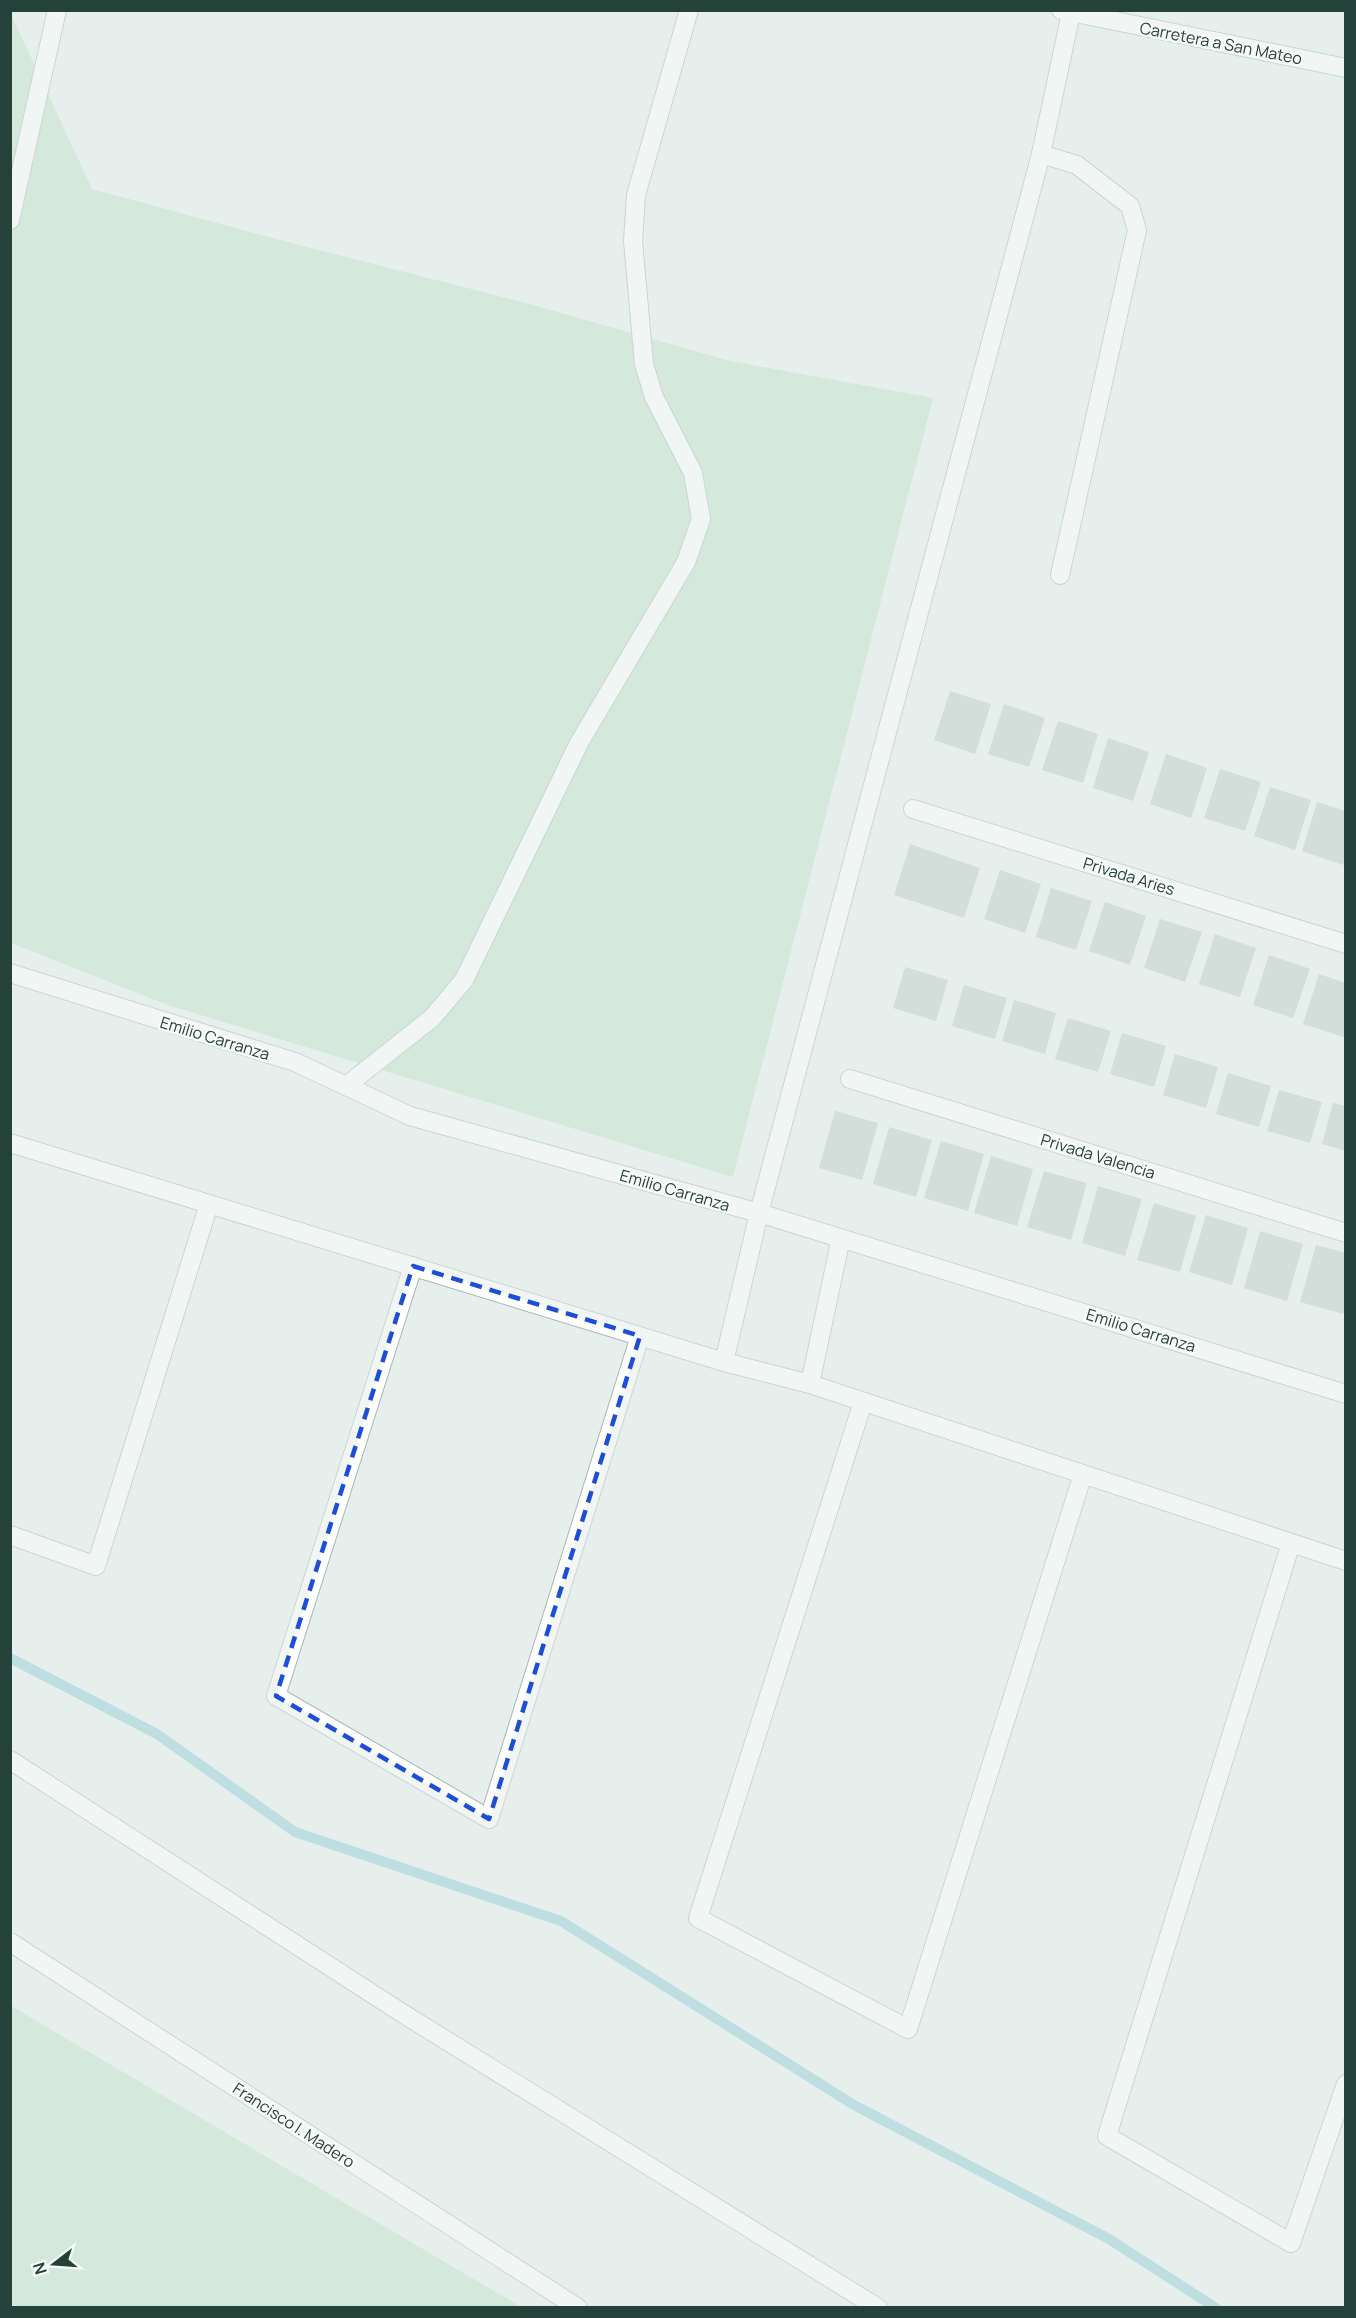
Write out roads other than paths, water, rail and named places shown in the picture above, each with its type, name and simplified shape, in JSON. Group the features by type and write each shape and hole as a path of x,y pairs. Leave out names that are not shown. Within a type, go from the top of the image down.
{"street":[{"path":"10,220 57,10"},
{"path":"346,1086 432,1018 464,980 579,743 686,562 701,519 693,473 654,397 644,364 633,241 636,195 689,10"},
{"path":"724,1362 759,1213 1041,154 1066,12"},
{"name":"Carretera a San Mateo","path":"1066,12 1346,68"},
{"path":"1041,154 1077,165 1130,206 1137,230 1060,575"},
{"name":"Privada Aries","path":"913,809 1346,944"},
{"name":"Emilio Carranza","path":"10,973 295,1062 410,1116 759,1213 1346,1394"},
{"name":"Privada Valencia","path":"850,1079 1346,1233"},
{"path":"10,1143 724,1362 810,1384 1346,1561"},
{"path":"10,1535 96,1566 209,1204"},
{"path":"810,1384 842,1238"},
{"path":"413,1266 276,1696 489,1819 640,1336"},
{"path":"863,1402 698,1918 908,2029 1083,1474"},
{"path":"1291,1543 1107,2136 1291,2243 1346,2084"},
{"path":"10,1760 402,2013 878,2307"},
{"name":"Francisco I. Madero","path":"10,1942 578,2307"}],"waterway":[{"path":"10,1658 157,1734 295,1832 561,1921 854,2105 1109,2239 1216,2308"}]}
